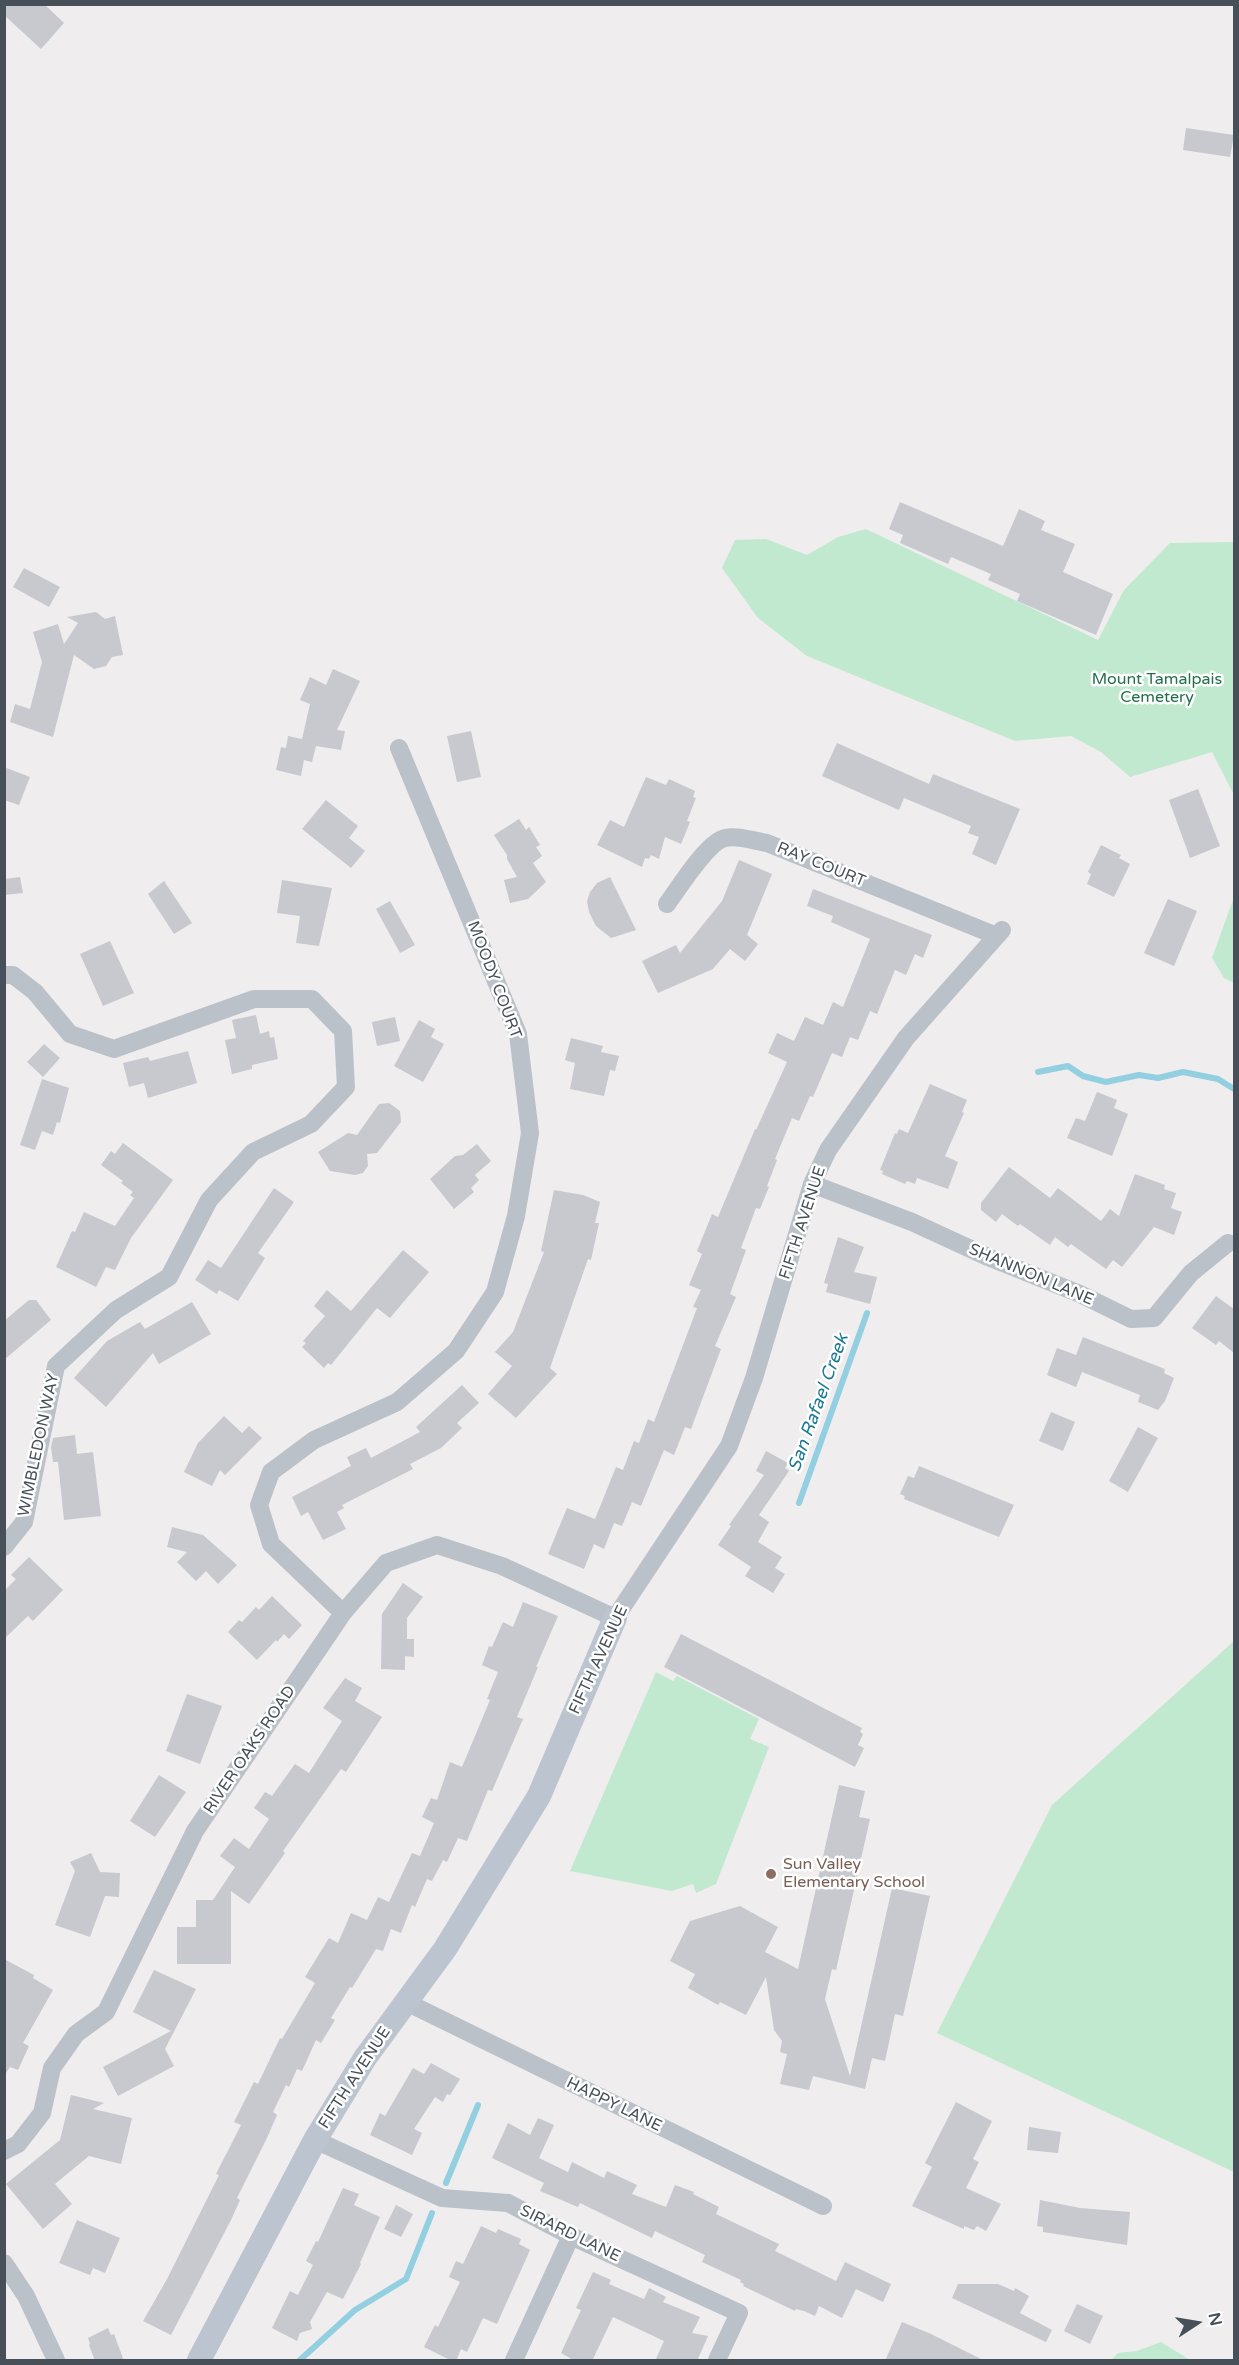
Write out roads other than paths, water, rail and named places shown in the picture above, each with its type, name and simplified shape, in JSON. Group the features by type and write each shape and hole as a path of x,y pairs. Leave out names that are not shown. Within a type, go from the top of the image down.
{"street":[{"name":"MOODY COURT","path":"343,1613 271,1544 259,1505 271,1472 314,1440 397,1402 456,1351 495,1292 516,1216 530,1133 518,1034 399,748"},
{"name":"RAY COURT","path":"667,904 711,847 723,838 734,837 767,843 1000,933"},
{"name":"FIFTH AVENUE","path":"199,2361 315,2140 365,2058 446,1949 539,1796 615,1618 729,1446 754,1378 812,1184 828,1150 906,1038 1000,933"},
{"name":"WIMBLEDON WAY","path":"4,975 13,975 36,992 70,1034 114,1049 254,999 312,999 343,1030 346,1087 311,1124 253,1152 209,1200 169,1277 116,1310 56,1366 24,1522 4,1547"},
{"name":"SHANNON LANE","path":"812,1184 912,1222 987,1257 1080,1294 1131,1319 1154,1318 1191,1273 1228,1243"},
{"name":"RIVER OAKS ROAD","path":"4,2151 18,2144 42,2113 52,2068 76,2034 106,2012 195,1831 343,1613 386,1563 437,1545 502,1566 615,1618"},
{"name":"HAPPY LANE","path":"406,2002 823,2206"},
{"name":"SIRARD LANE","path":"315,2140 442,2198 508,2203 571,2235 739,2313 717,2361"},
{"path":"514,2361 571,2235"},
{"path":"4,2263 26,2296 56,2361"}],"waterway":[{"name":"San Rafael Creek","path":"1038,1072 1068,1066 1083,1076 1106,1082 1139,1075 1158,1078 1183,1072 1218,1079 1234,1089"},
{"name":"San Rafael Creek","path":"799,1503 867,1313"},
{"name":"San Rafael Creek","path":"446,2183 478,2105"},
{"name":"San Rafael Creek","path":"300,2360 355,2310 406,2279 432,2213"}],"place":[{"name":"Sun Valley Elementary School","path":"771,1874"}],"park label":[{"name":"Mount Tamalpais Cemetery","path":"1157,689"}]}
